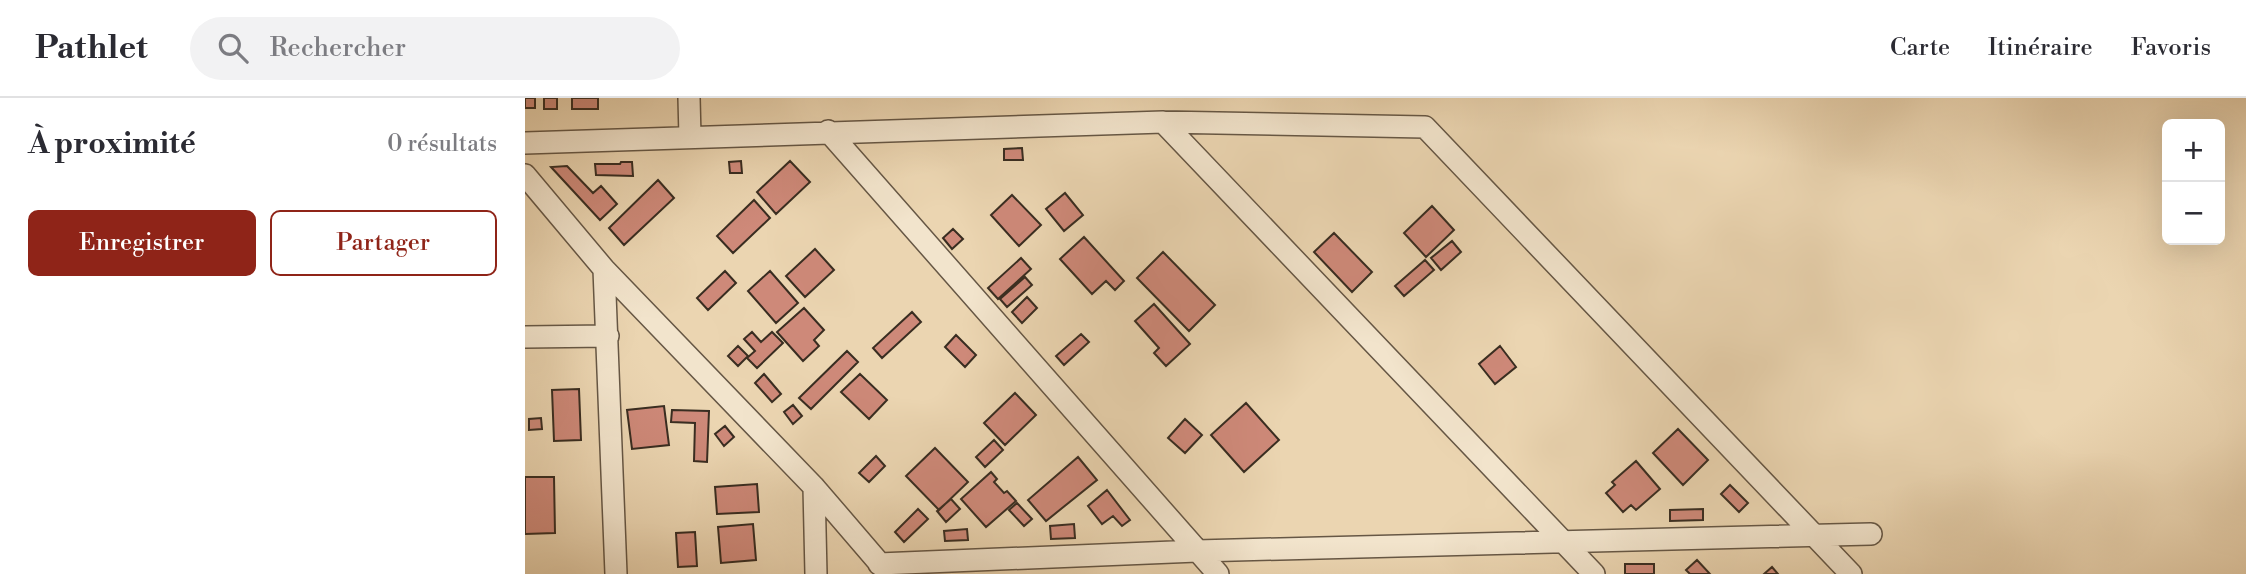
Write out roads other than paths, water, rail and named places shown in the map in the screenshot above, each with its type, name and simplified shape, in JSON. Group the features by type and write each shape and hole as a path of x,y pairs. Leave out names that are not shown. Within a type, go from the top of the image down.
{"street":[{"path":"689,98 691,137"},
{"path":"525,143 1164,122 1425,127 1851,574"},
{"path":"1164,122 1594,574"},
{"path":"828,131 1218,574"},
{"path":"525,175 604,269 814,487 884,569 1198,551 1871,534"},
{"path":"604,269 616,574"},
{"path":"525,337 608,336"},
{"path":"814,487 816,574"}]}
